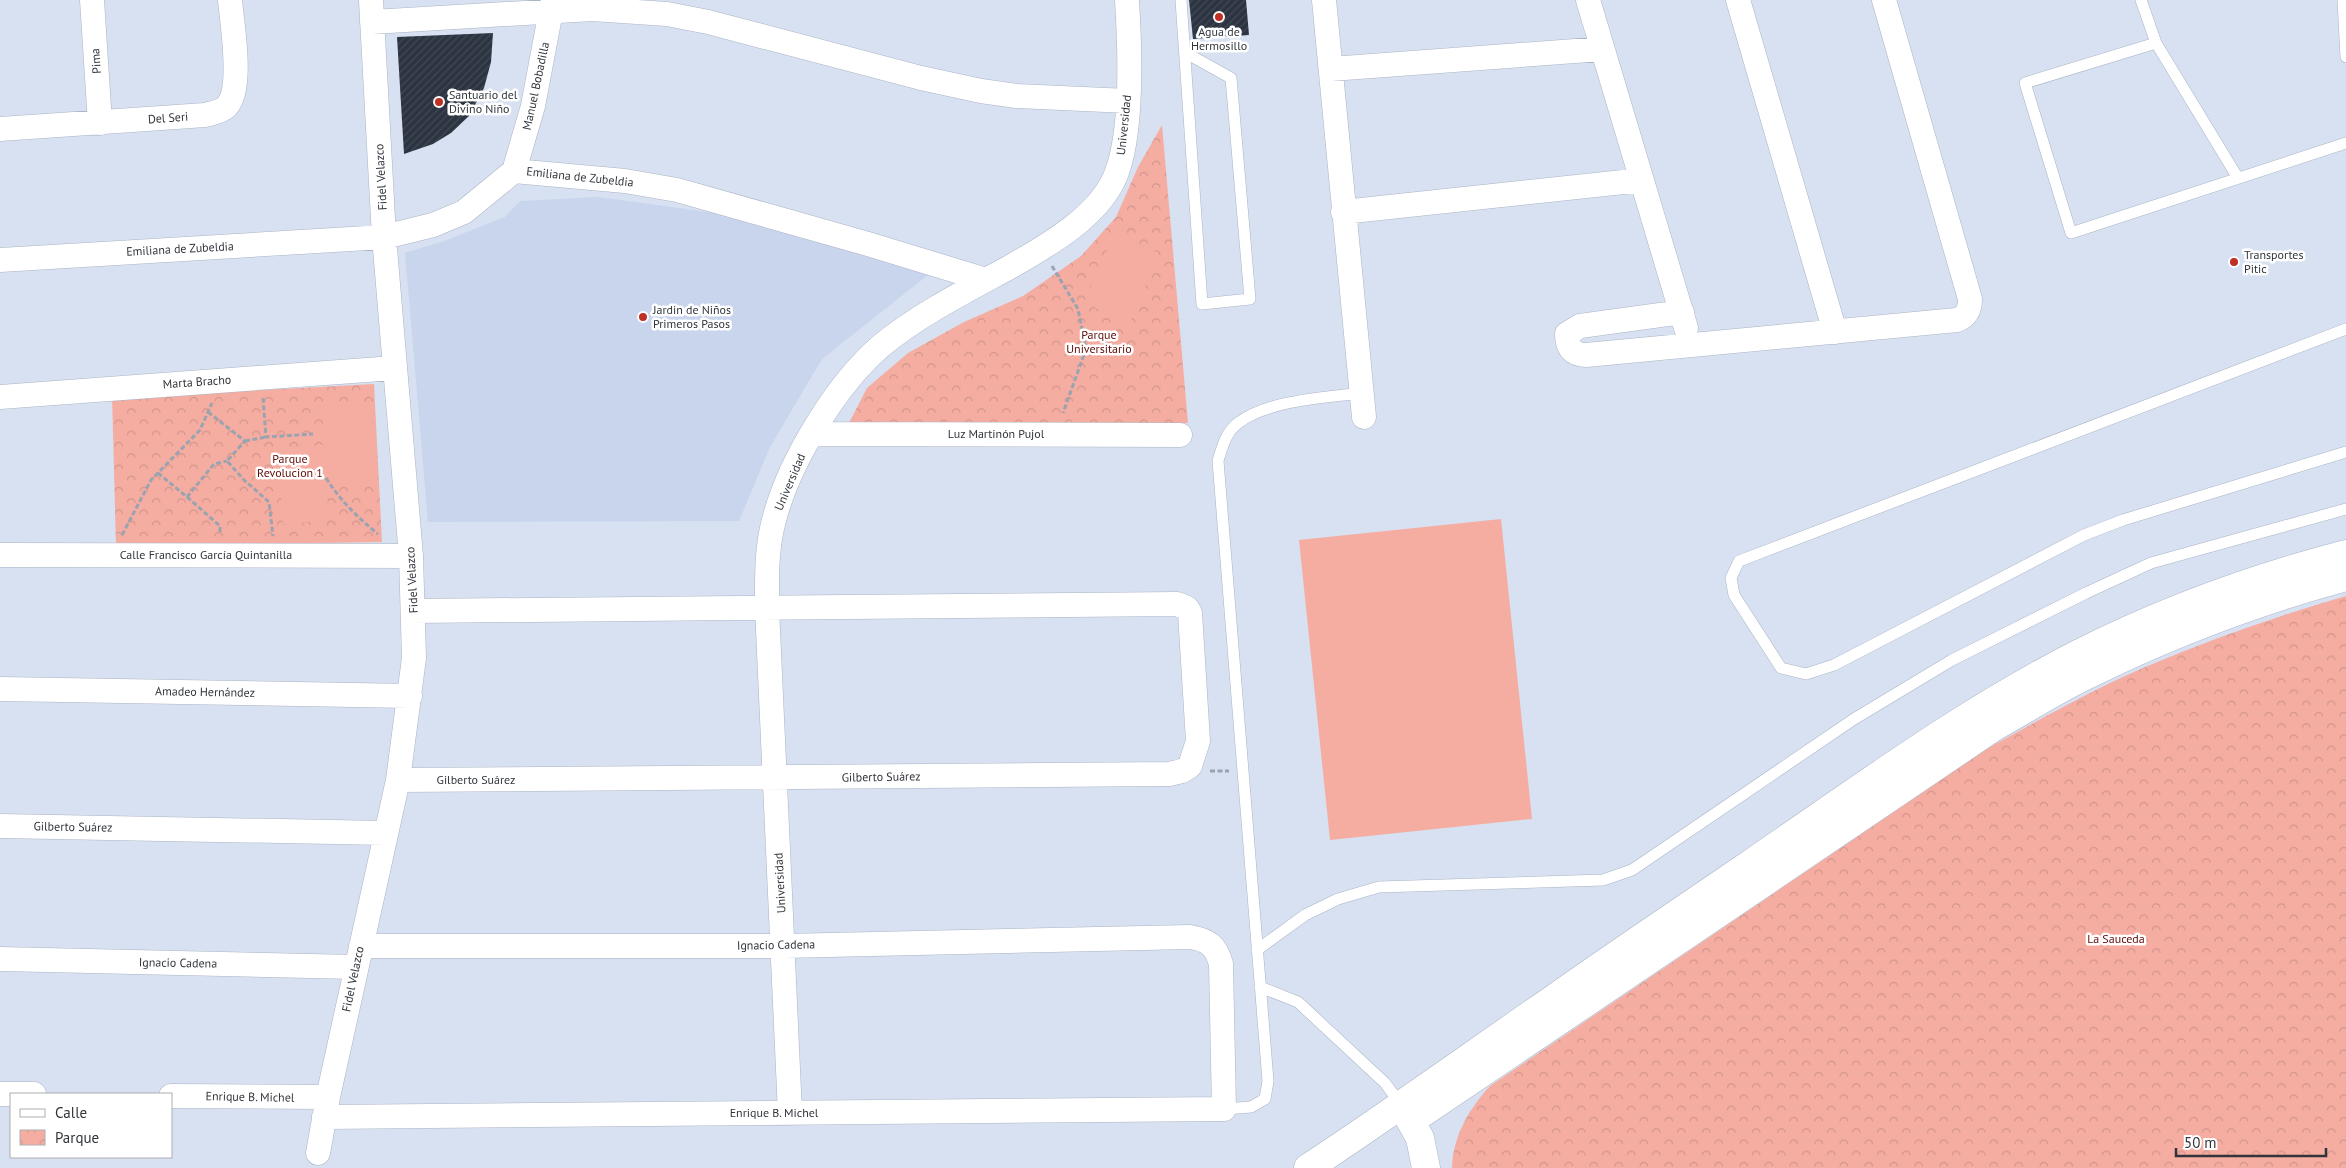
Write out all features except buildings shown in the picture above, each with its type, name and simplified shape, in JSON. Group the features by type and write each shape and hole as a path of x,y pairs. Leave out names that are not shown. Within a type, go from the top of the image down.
{"main road":[{"path":"1340,1168 1557,996 1889,768 1966,718 2078,654 2148,622 2218,594 2346,554"},
{"path":"1308,1168 1407,1113 1994,727 2085,676 2151,645 2230,612 2346,577"},
{"path":"1407,1113 1420,1138 1426,1168"}],"street":[{"name":"Pima","path":"92,0 100,123"},
{"name":"Del Seri","path":"0,129 205,115 225,108 231,101 236,78 230,0"},
{"name":"Universidad","path":"790,1113 784,946 767,608 767,561 774,520 790,477 812,434 846,382 882,346 934,309 1039,250 1079,222 1105,196 1117,173 1125,142 1128,101 1127,0"},
{"path":"1324,0 1364,417"},
{"path":"1588,0 1691,344"},
{"path":"1738,0 1835,332"},
{"path":"1682,312 1580,326 1567,334 1569,347 1574,353 1586,355 1957,320 1964,317 1970,305 1884,0"},
{"path":"372,11 552,5 667,14 708,22 920,78 981,91 1017,96 1128,101"},
{"name":"Manuel Bobadilla","path":"514,171 533,106 552,5"},
{"name":"Fidel Velazco","path":"318,1153 358,956 398,780 410,696 414,645 411,556 384,236 372,11"},
{"path":"1331,69 1602,49"},
{"name":"Emiliana de Zubeldia","path":"0,260 384,236 433,225 464,212 514,171 617,180 677,190 812,227 986,280"},
{"path":"1343,212 1642,180"},
{"name":"Marta Bracho","path":"0,397 394,368"},
{"name":"Luz Martinón Pujol","path":"812,434 1180,435"},
{"name":"Calle Francisco García Quintanilla","path":"0,555 411,556"},
{"name":"Gilberto Suárez","path":"398,780 1169,774 1182,771 1190,766 1196,754 1198,741 1190,613 1186,608 1177,604 767,608"},
{"path":"414,611 767,608"},
{"name":"Amadeo Hernández","path":"0,688 410,696"},
{"name":"Gilberto Suárez","path":"0,826 386,833"},
{"name":"Ignacio Cadena","path":"0,959 358,956 1190,937 1204,939 1213,945 1218,953 1221,964 1224,1109"},
{"name":"Enrique B. Michel","path":"172,1096 326,1107 790,1113 1224,1109"}],"lane":[{"path":"1181,0 1202,304 1250,298 1231,78 1186,53"},
{"path":"2141,0 2156,43 2238,178"},
{"path":"2343,0 2346,57"},
{"path":"2156,43 2025,83 2071,233 2346,143"},
{"path":"2346,329 1739,561 1731,578 1734,595 1782,668 1806,674 1834,665 2084,535 2123,520 2346,452"},
{"path":"1224,1109 1251,1107 1265,1099 1268,1081 1218,460 1225,439 1237,424 1259,412 1294,402 1361,393"},
{"path":"1257,950 1305,915 1338,899 1379,887 1603,880 1632,870 1854,719 1961,655 2151,563 2346,509"},
{"path":"1260,987 1298,1002 1385,1083 1407,1113"}],"path":[{"path":"1039,250 1057,272 1078,309 1086,349 1055,434"},
{"path":"263,390 266,437"},
{"path":"120,539 151,480 200,430 214,398"},
{"path":"208,412 245,441"},
{"path":"187,497 214,464 227,461 245,441 266,437 313,434"},
{"path":"227,461 244,480 269,502 274,542"},
{"path":"158,473 220,526 219,544"},
{"path":"326,478 360,520 382,537"}],"shaded area":[{"name":"Jardin de Niños Primeros Pasos","path":"598,197 723,214 928,275 822,359 770,447 739,521 428,522 405,253 444,241 505,217 520,201"}],"green space":[{"name":"Parque Universitario","path":"1162,125 1188,423 849,423 867,388 908,353 964,322 1023,296 1081,256 1116,217 1138,167"},
{"path":"1114,234 1159,253 1129,325 1084,302"},
{"name":"Parque Revolucion 1","path":"374,384 382,542 116,546 112,395"},
{"path":"371,404 378,481 329,486 322,409"},
{"path":"323,445 329,520 283,524 277,449"},
{"path":"1501,519 1532,819 1330,840 1299,540"},
{"name":"La Sauceda","path":"2346,596 2346,1168 1452,1168 1455,1145 1459,1134 1475,1104 1490,1086 1988,748 2045,716 2143,668 2243,629"}],"place":[{"name":"Agua de Hermosillo","path":"1219,17"},
{"name":"Santuario del Divino Niño","path":"439,102"},
{"name":"Transportes Pitic","path":"2234,262"},
{"name":"Jardin de Niños Primeros Pasos","path":"643,317"}]}
